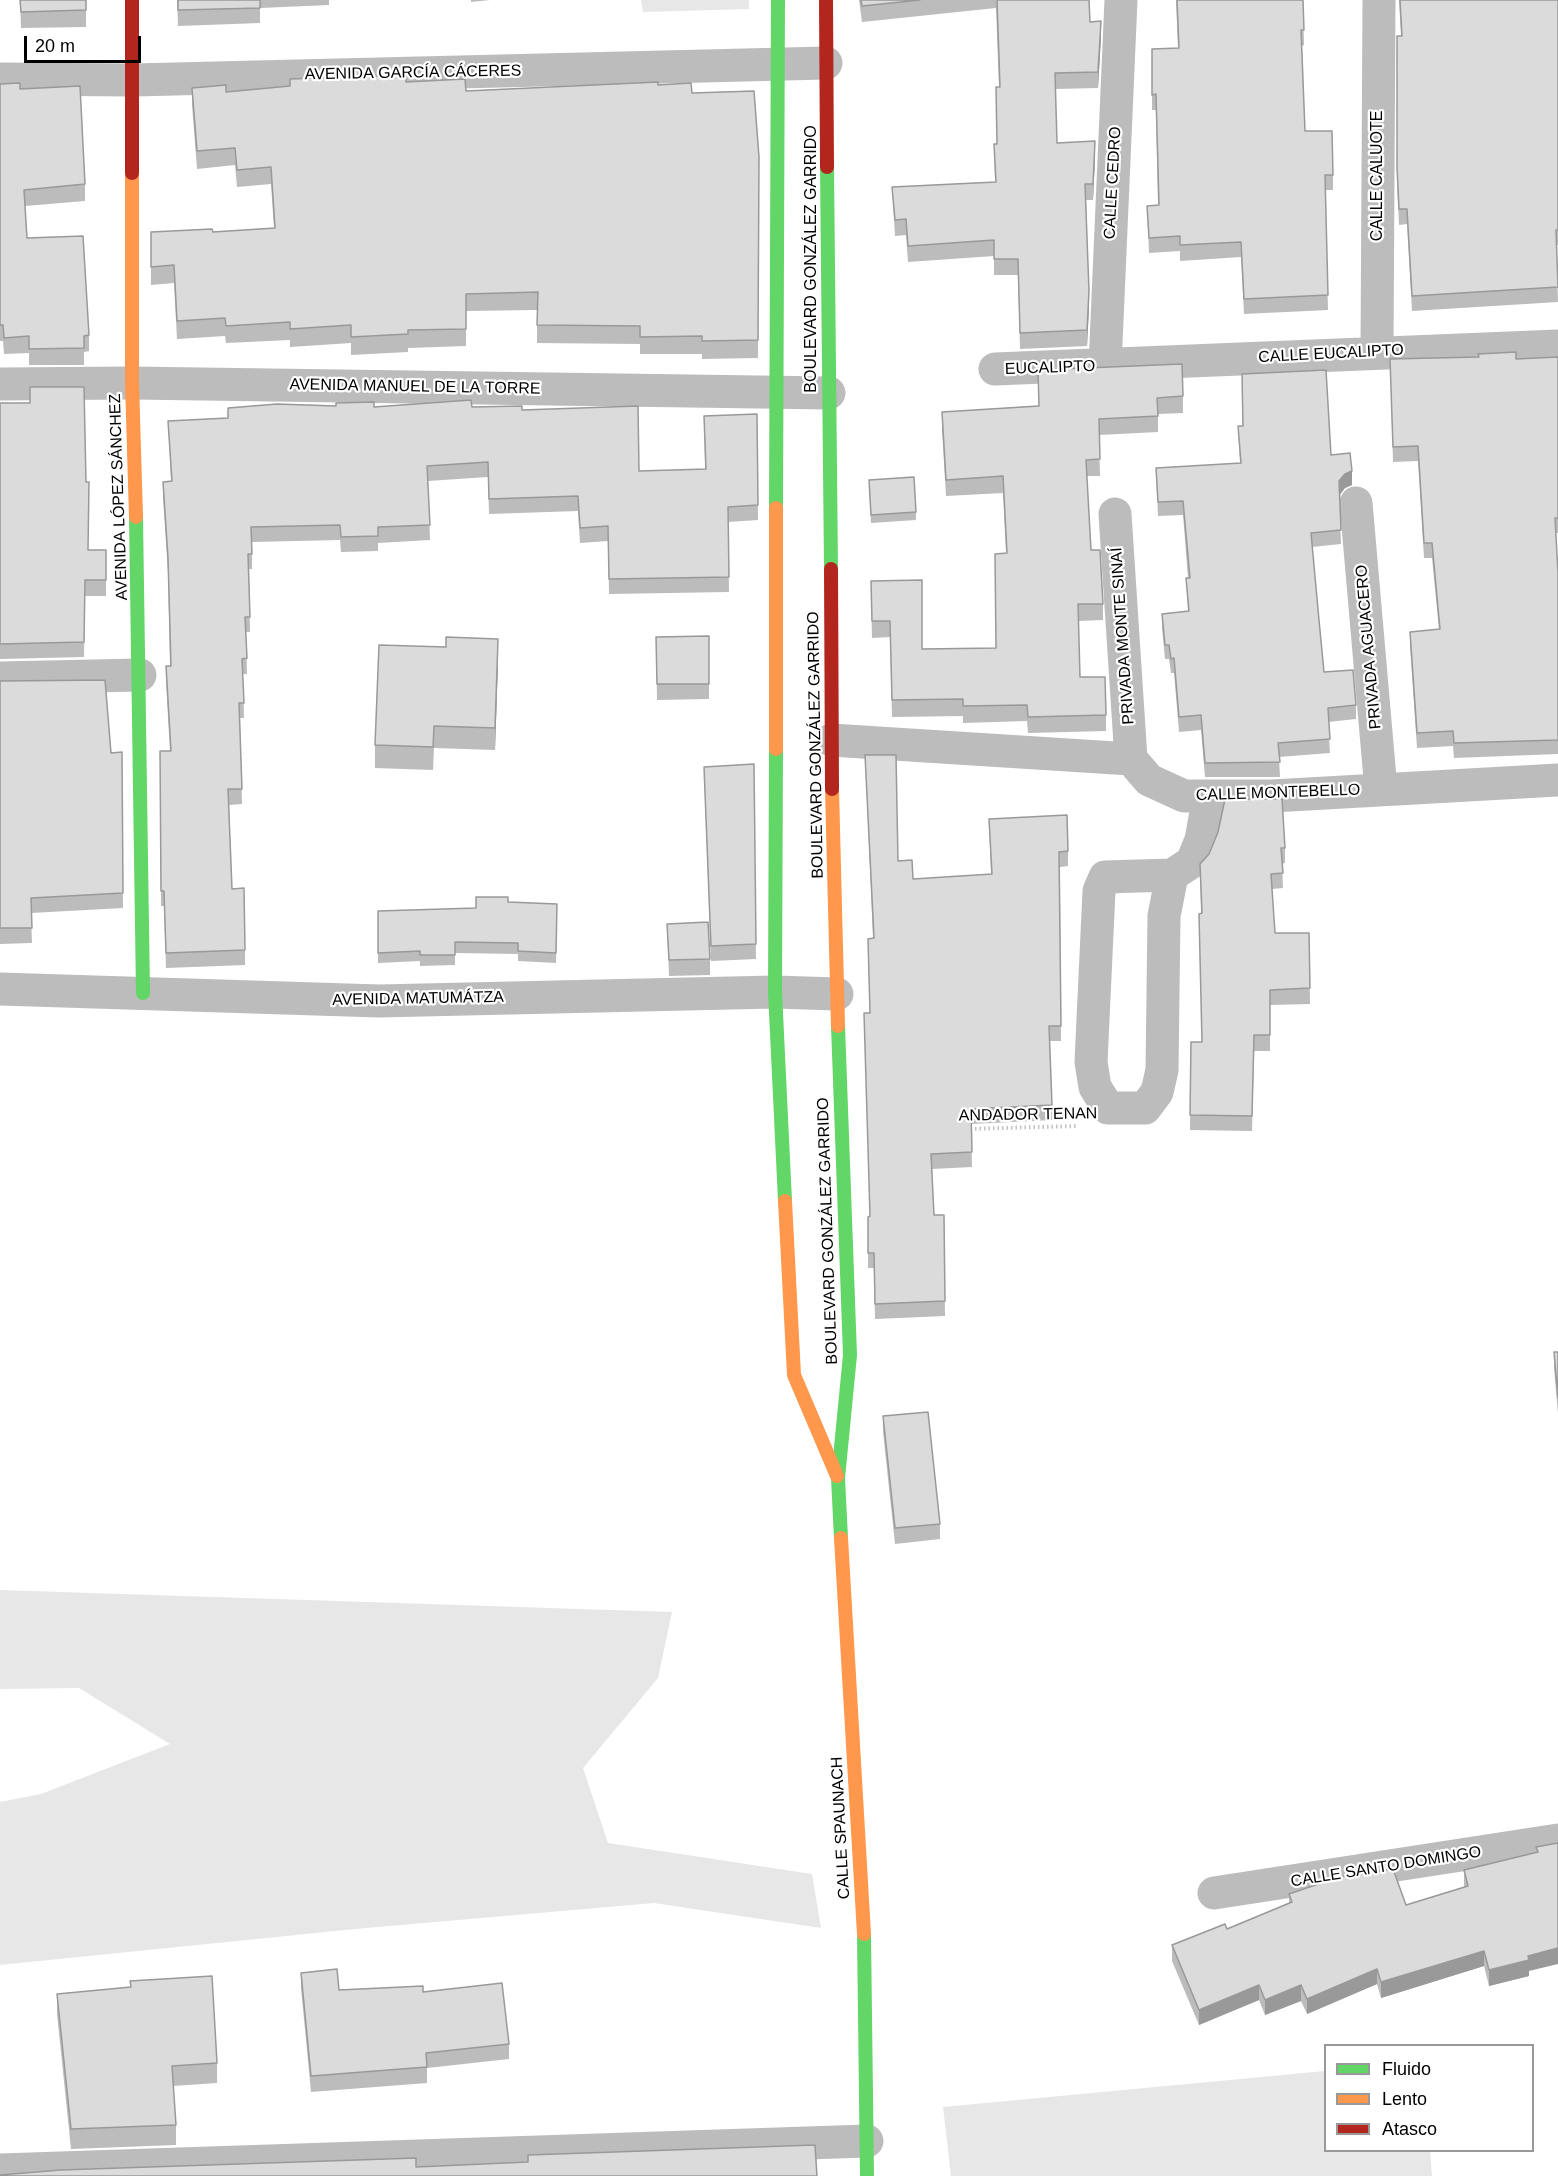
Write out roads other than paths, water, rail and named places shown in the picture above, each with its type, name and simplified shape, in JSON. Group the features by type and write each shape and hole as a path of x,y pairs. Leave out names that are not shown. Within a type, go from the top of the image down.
{"street":[{"name":"AVENIDA LÓPEZ SÁNCHEZ","path":"132,0 134,80 132,383 140,675 142,993"},
{"name":"BOULEVARD GONZÁLEZ GARRIDO","path":"778,0 775,992 794,1375 837,1478"},
{"name":"BOULEVARD GONZÁLEZ GARRIDO","path":"826,0 831,740 837,994 850,1355 837,1478"},
{"name":"CALLE CEDRO","path":"1105,366 1121,0"},
{"name":"CALLE CALUOTE","path":"1377,351 1379,0"},
{"name":"AVENIDA GARCÍA CÁCERES","path":"0,79 134,80 826,63"},
{"name":"CALLE EUCALIPTO","path":"1105,366 1377,351 1558,346"},
{"name":"EUCALIPTO","path":"995,369 1105,366"},
{"name":"AVENIDA MANUEL DE LA TORRE","path":"0,384 132,383 829,393"},
{"name":"PRIVADA AGUACERO","path":"1356,503 1381,790"},
{"name":"PRIVADA MONTE SINAÍ","path":"1115,514 1131,759"},
{"path":"0,678 140,675"},
{"path":"831,740 1131,759"},
{"name":"CALLE MONTEBELLO","path":"1131,759 1149,780 1185,796 1381,790 1558,780"},
{"path":"1172,874 1164,916 1162,1070 1157,1092 1145,1108 1108,1108 1095,1087 1091,1062 1100,891 1105,877 1172,874 1192,862 1201,840 1209,796"},
{"name":"AVENIDA MATUMÁTZA","path":"0,989 142,993 192,997 379,1001 775,992 837,994"},
{"name":"CALLE SPAUNACH","path":"837,1478 864,1933 867,2176"},
{"name":"CALLE SANTO DOMINGO","path":"1214,1893 1558,1840"},
{"path":"0,2170 867,2141"}]}
